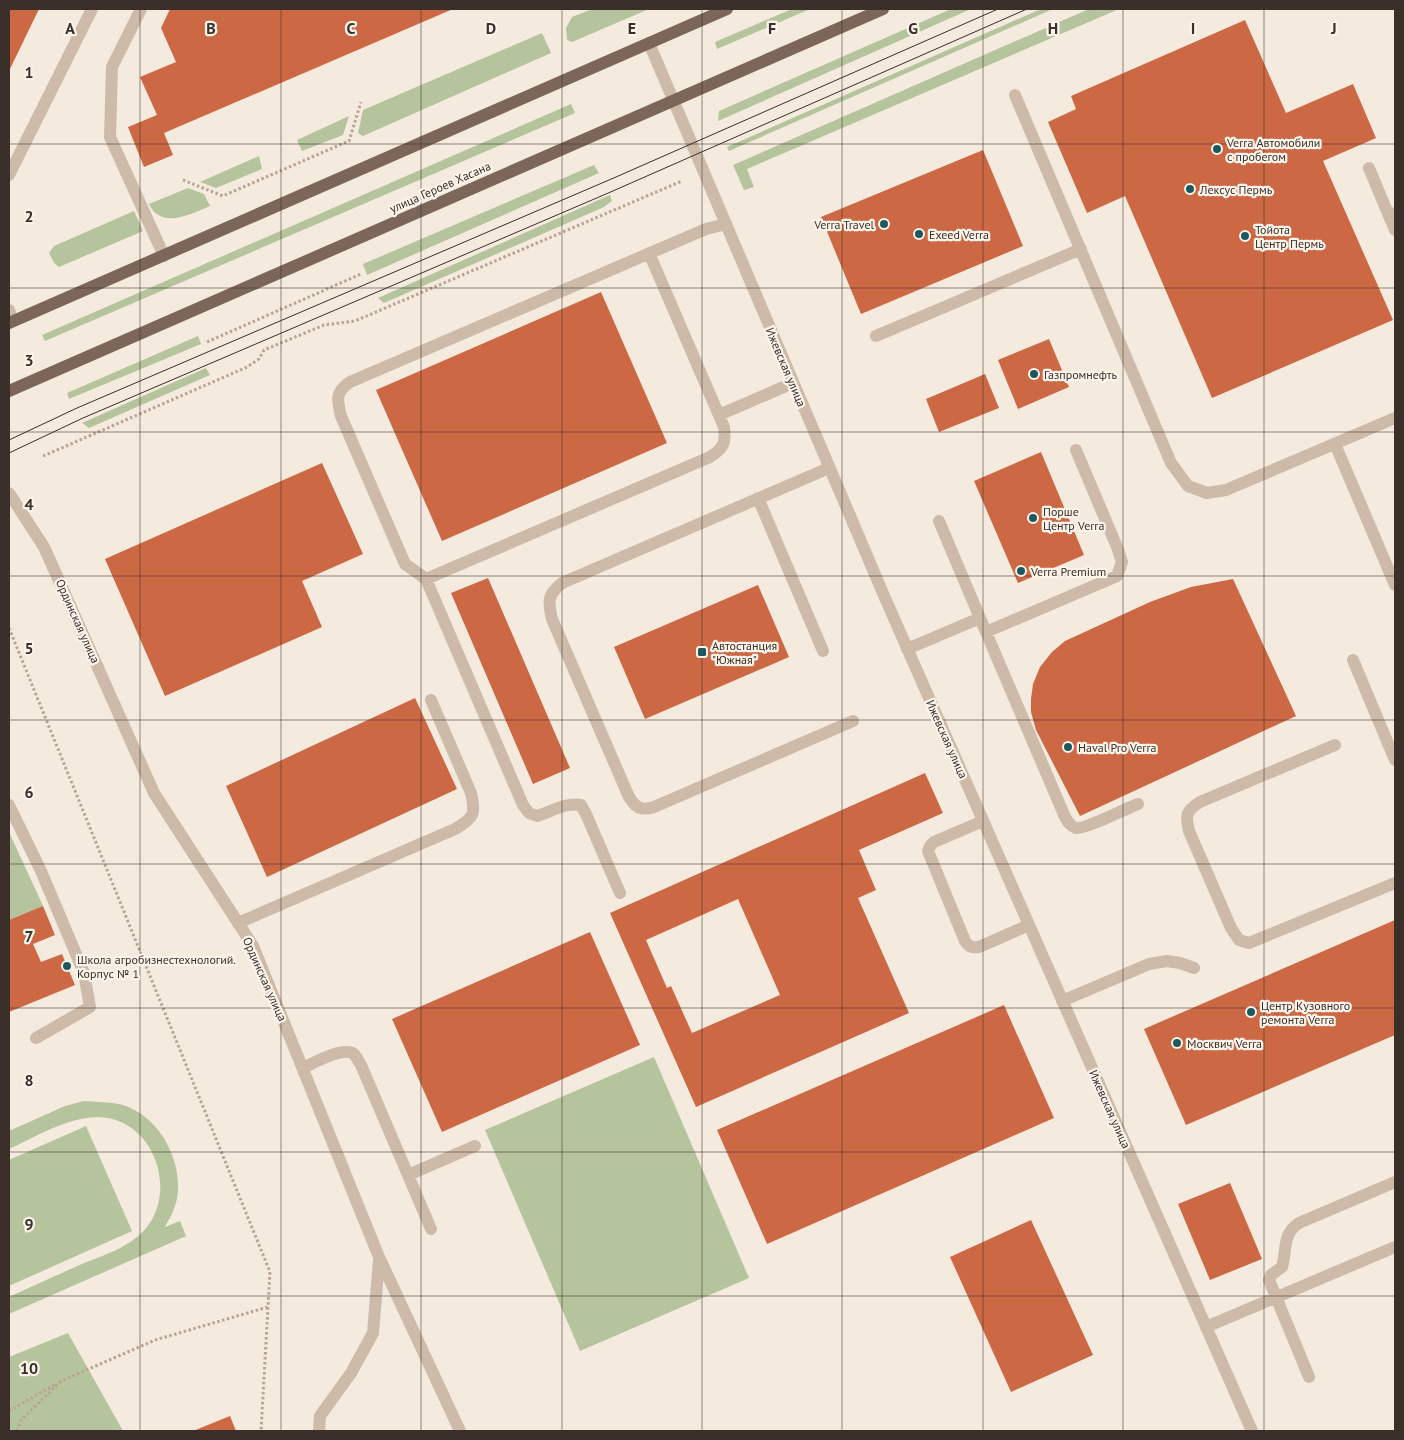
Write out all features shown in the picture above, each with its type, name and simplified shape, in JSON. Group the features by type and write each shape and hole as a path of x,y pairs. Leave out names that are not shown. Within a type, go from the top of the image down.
{"main road":[{"path":"10,318 164,256 727,9"},
{"name":"улица Героев Хасана","path":"9,392 883,9"}],"street":[{"path":"9,176 92,9"},
{"path":"141,9 112,67 110,137 164,256"},
{"name":"Ижевская улица","path":"649,44 907,649 1252,1431"},
{"path":"1015,95 1171,463 1188,486 1207,493 1226,490 1395,418"},
{"path":"1369,168 1392,214 1395,230"},
{"path":"620,893 586,814 580,805 573,803 565,805 537,816 529,813 522,804 426,580 405,564 341,416 337,401 341,388 359,378 706,229 726,224"},
{"path":"876,336 1081,249"},
{"path":"426,580 720,451 726,439 724,427 649,253"},
{"path":"719,414 793,382"},
{"path":"1336,444 1395,585"},
{"path":"986,632 1117,576 1122,562 1118,547 1076,450"},
{"path":"829,468 562,583 552,590 549,604 552,619 617,770 635,807 644,810 854,721"},
{"name":"Ординская улица","path":"9,493 44,547 154,793 253,946 379,1257 373,1333 351,1373 320,1416 318,1431"},
{"path":"758,498 823,651"},
{"path":"939,521 1070,825 1078,828 1087,826 1138,804"},
{"path":"907,649 980,618"},
{"path":"1353,660 1395,760"},
{"path":"238,922 455,829 467,822 474,809 471,793 431,700"},
{"path":"1335,745 1200,802 1190,809 1186,818 1189,832 1231,928 1239,940 1249,944 1395,883"},
{"path":"9,805 84,973 90,1008 36,1038"},
{"path":"984,821 934,842 928,851 965,941 968,946 973,948 1029,925"},
{"path":"1062,1001 1149,964 1167,961 1194,968"},
{"path":"303,1068 336,1053 346,1052 354,1054 361,1065 431,1229"},
{"path":"408,1175 475,1146"},
{"path":"1308,1377 1269,1280 1271,1275 1282,1268 1286,1240 1290,1228 1395,1182"},
{"path":"1206,1328 1395,1247"},
{"path":"379,1257 460,1431"}],"path":[{"path":"182,180 223,196 349,141 361,102"},
{"path":"42,456 247,368 260,359 264,350 324,325 360,319 682,181"},
{"path":"207,342 361,274"},
{"path":"9,628 270,1272 261,1431"},
{"path":"9,1411 61,1381 155,1340 268,1307"},
{"path":"18,1431 21,1420 61,1381"}],"green space":[{"path":"592,9 649,9 572,42 567,40 566,28 572,17"},
{"path":"792,9 810,9 717,49 715,42"},
{"path":"951,9 971,9 718,121 719,111"},
{"path":"1041,9 1053,9 729,151 727,147"},
{"path":"1089,9 1119,9 747,169 754,187 744,190 733,165"},
{"path":"542,33 551,53 363,136 358,133 363,110"},
{"path":"571,104 575,113 45,341 42,335"},
{"path":"349,116 343,135 302,151 297,140"},
{"path":"259,156 262,169 216,188 200,182"},
{"path":"594,165 599,173 367,275 363,264"},
{"path":"188,188 204,194 210,206 186,216 169,218 154,212 149,204"},
{"path":"610,195 612,201 604,207 384,303 378,298"},
{"path":"134,211 143,231 59,267 54,263 49,253 54,246"},
{"path":"198,336 201,344 69,399 67,393"},
{"path":"206,368 210,375 89,428 82,423"},
{"path":"9,832 43,906 9,920"},
{"path":"654,1057 749,1278 580,1351 485,1130"},
{"path":"84,1101 123,1105 147,1118 156,1128 171,1151 178,1178 176,1201 165,1227 180,1221 186,1236 9,1314 9,1297 125,1245 141,1234 156,1211 160,1193 159,1175 154,1157 145,1141 132,1129 116,1120 97,1117 85,1118 52,1128 9,1149 9,1131 65,1106"},
{"path":"86,1126 132,1231 9,1286 9,1160"},
{"path":"68,1333 123,1431 9,1431 9,1357"}],"building":[{"path":"9,9 39,9 9,71"},
{"path":"170,9 453,9 164,133 173,155 144,167 128,127 157,115 140,77 176,62 161,28"},
{"path":"1245,20 1286,113 1353,84 1376,138 1323,161 1393,320 1212,398 1125,196 1087,213 1048,122 1076,109 1071,96"},
{"path":"983,150 1023,246 861,314 821,217"},
{"path":"601,292 667,443 442,541 376,390"},
{"name":"Газпромнефть","path":"1049,339 1069,387 1018,409 998,360"},
{"path":"985,374 999,408 939,432 926,399"},
{"path":"1041,452 1084,555 1018,583 974,481"},
{"path":"322,463 363,554 302,581 322,627 165,696 105,559"},
{"path":"488,578 570,768 533,784 451,593"},
{"path":"1233,579 1296,716 1080,816 1036,730 1031,712 1033,684 1040,667 1052,652 1065,641 1150,602 1191,587"},
{"name":"Автостанция \"Южная\"","path":"758,585 789,657 645,719 614,647"},
{"path":"415,698 457,789 267,877 226,786"},
{"path":"925,773 943,813 859,850 876,890 858,898 909,1013 696,1107 610,913","holes":["738,899 780,995 692,1033 671,986 667,988 646,940"]},
{"path":"43,906 55,935 33,944 41,962 62,954 75,985 9,1012 9,920"},
{"path":"1395,920 1395,1035 1186,1125 1144,1029"},
{"path":"590,932 640,1045 442,1132 392,1019"},
{"path":"1004,1005 1054,1118 767,1244 717,1130"},
{"path":"1230,1183 1262,1259 1210,1280 1178,1204"},
{"path":"1031,1220 1093,1355 1011,1392 950,1257"},
{"path":"230,1416 236,1431 193,1431"}],"tram line":[{"path":"9,440 77,408 616,177 998,9"},
{"path":"9,453 83,418 606,194 1027,9"}],"place":[{"name":"Verra Автомобили с пробегом","path":"1217,149"},
{"name":"Лексус Пермь","path":"1190,189"},
{"name":"Verra Travel","path":"884,224"},
{"name":"Exeed Verra","path":"919,234"},
{"name":"Тойота Центр Пермь","path":"1245,236"},
{"name":"Газпромнефть","path":"1034,374"},
{"name":"Порше Центр Verra","path":"1033,518"},
{"name":"Verra Premium","path":"1021,571"},
{"name":"Автостанция \"Южная\"","path":"702,652"},
{"name":"Haval Pro Verra","path":"1068,747"},
{"name":"Школа агробизнестехнологий. Корпус № 1","path":"67,966"},
{"name":"Центр Кузовного ремонта Verra","path":"1251,1012"},
{"name":"Москвич Verra","path":"1177,1043"}]}
